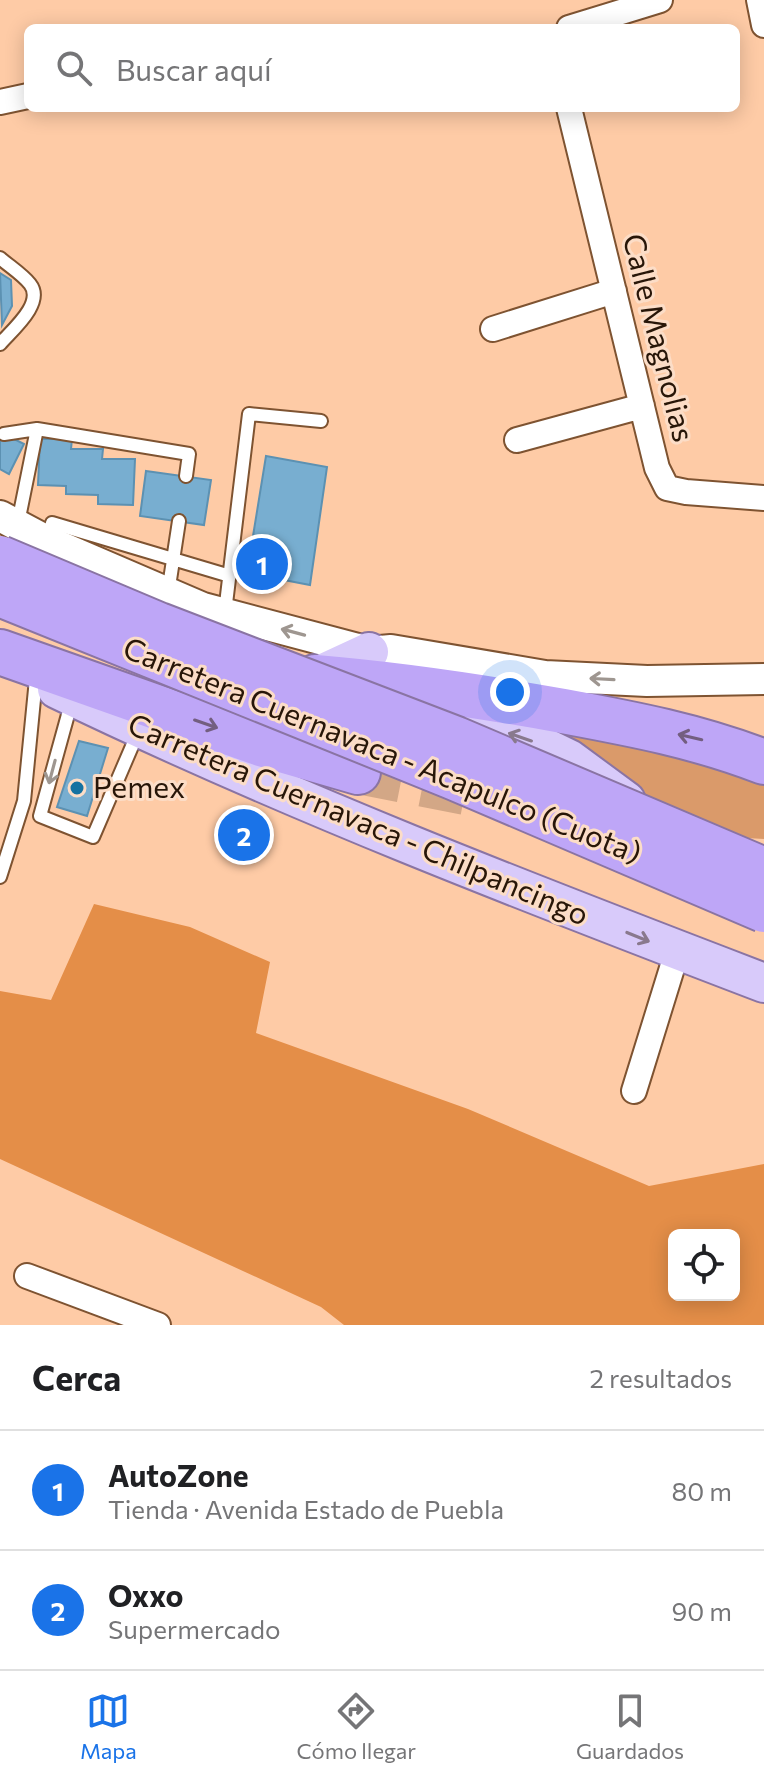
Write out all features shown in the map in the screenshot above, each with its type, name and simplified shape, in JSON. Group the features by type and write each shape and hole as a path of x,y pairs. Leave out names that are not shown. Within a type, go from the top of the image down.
{"highway":[{"name":"Carretera Cuernavaca - Acapulco (Cuota)","path":"29,544 159,625 456,739 764,871"},
{"name":"Carretera Cuernavaca - Acapulco (Cuota)","path":"29,544 453,777 764,910"},
{"path":"0,652 261,744 358,772"},
{"path":"315,677 454,691 618,721 714,743 764,762"},
{"path":"764,853 702,848 764,871"}],"main road":[{"path":"0,564 29,544 115,630 164,615 219,659 315,677 534,742 569,759 605,783 764,921"},
{"path":"315,677 369,652"},
{"name":"Carretera Cuernavaca - Chilpancingo","path":"0,664 139,729 422,851 677,952 764,983"}],"street":[{"path":"576,24 605,8 660,0"},
{"path":"759,0 764,25"},
{"path":"0,102 24,97"},
{"name":"Calle Magnolias","path":"570,112 657,468 667,488 764,498"},
{"path":"493,329 614,291"},
{"path":"517,440 642,406"},
{"path":"29,544 164,615 203,608 369,652 391,650 545,676 647,681 764,679"},
{"path":"634,1091 677,952"},
{"path":"27,1276 158,1325"}],"lane":[{"path":"0,258 31,285 34,293 32,306 0,344"},
{"path":"219,659 249,414 321,421"},
{"path":"4,434 37,429 189,454 186,476"},
{"path":"29,544 37,429"},
{"path":"0,506 29,544 173,560 230,576"},
{"path":"164,615 179,521"},
{"path":"0,877 24,801 36,679"},
{"path":"72,697 40,816 93,837 139,729"}],"shaded area":[{"path":"554,723 625,738 764,783 764,839 694,835 553,737"},
{"path":"94,904 190,927 270,962 256,1033 468,1109 649,1186 764,1164 764,1325 344,1325 321,1307 0,1159 0,991 51,1000"}],"building":[{"path":"0,273 11,280 12,306 2,325"},
{"path":"0,432 24,444 9,474 0,469"},
{"path":"40,439 72,439 71,449 103,449 102,459 135,459 133,505 98,504 98,495 66,494 66,486 38,485"},
{"path":"266,456 327,467 310,585 247,573"},
{"path":"146,471 211,480 204,525 140,516"},
{"path":"79,741 108,748 87,816 57,807"}],"tunnel":[{"path":"358,772 465,793"}],"place":[{"name":"AutoZone","path":"262,564"},
{"name":"Pemex","path":"77,788"},
{"name":"Oxxo","path":"244,835"}]}
